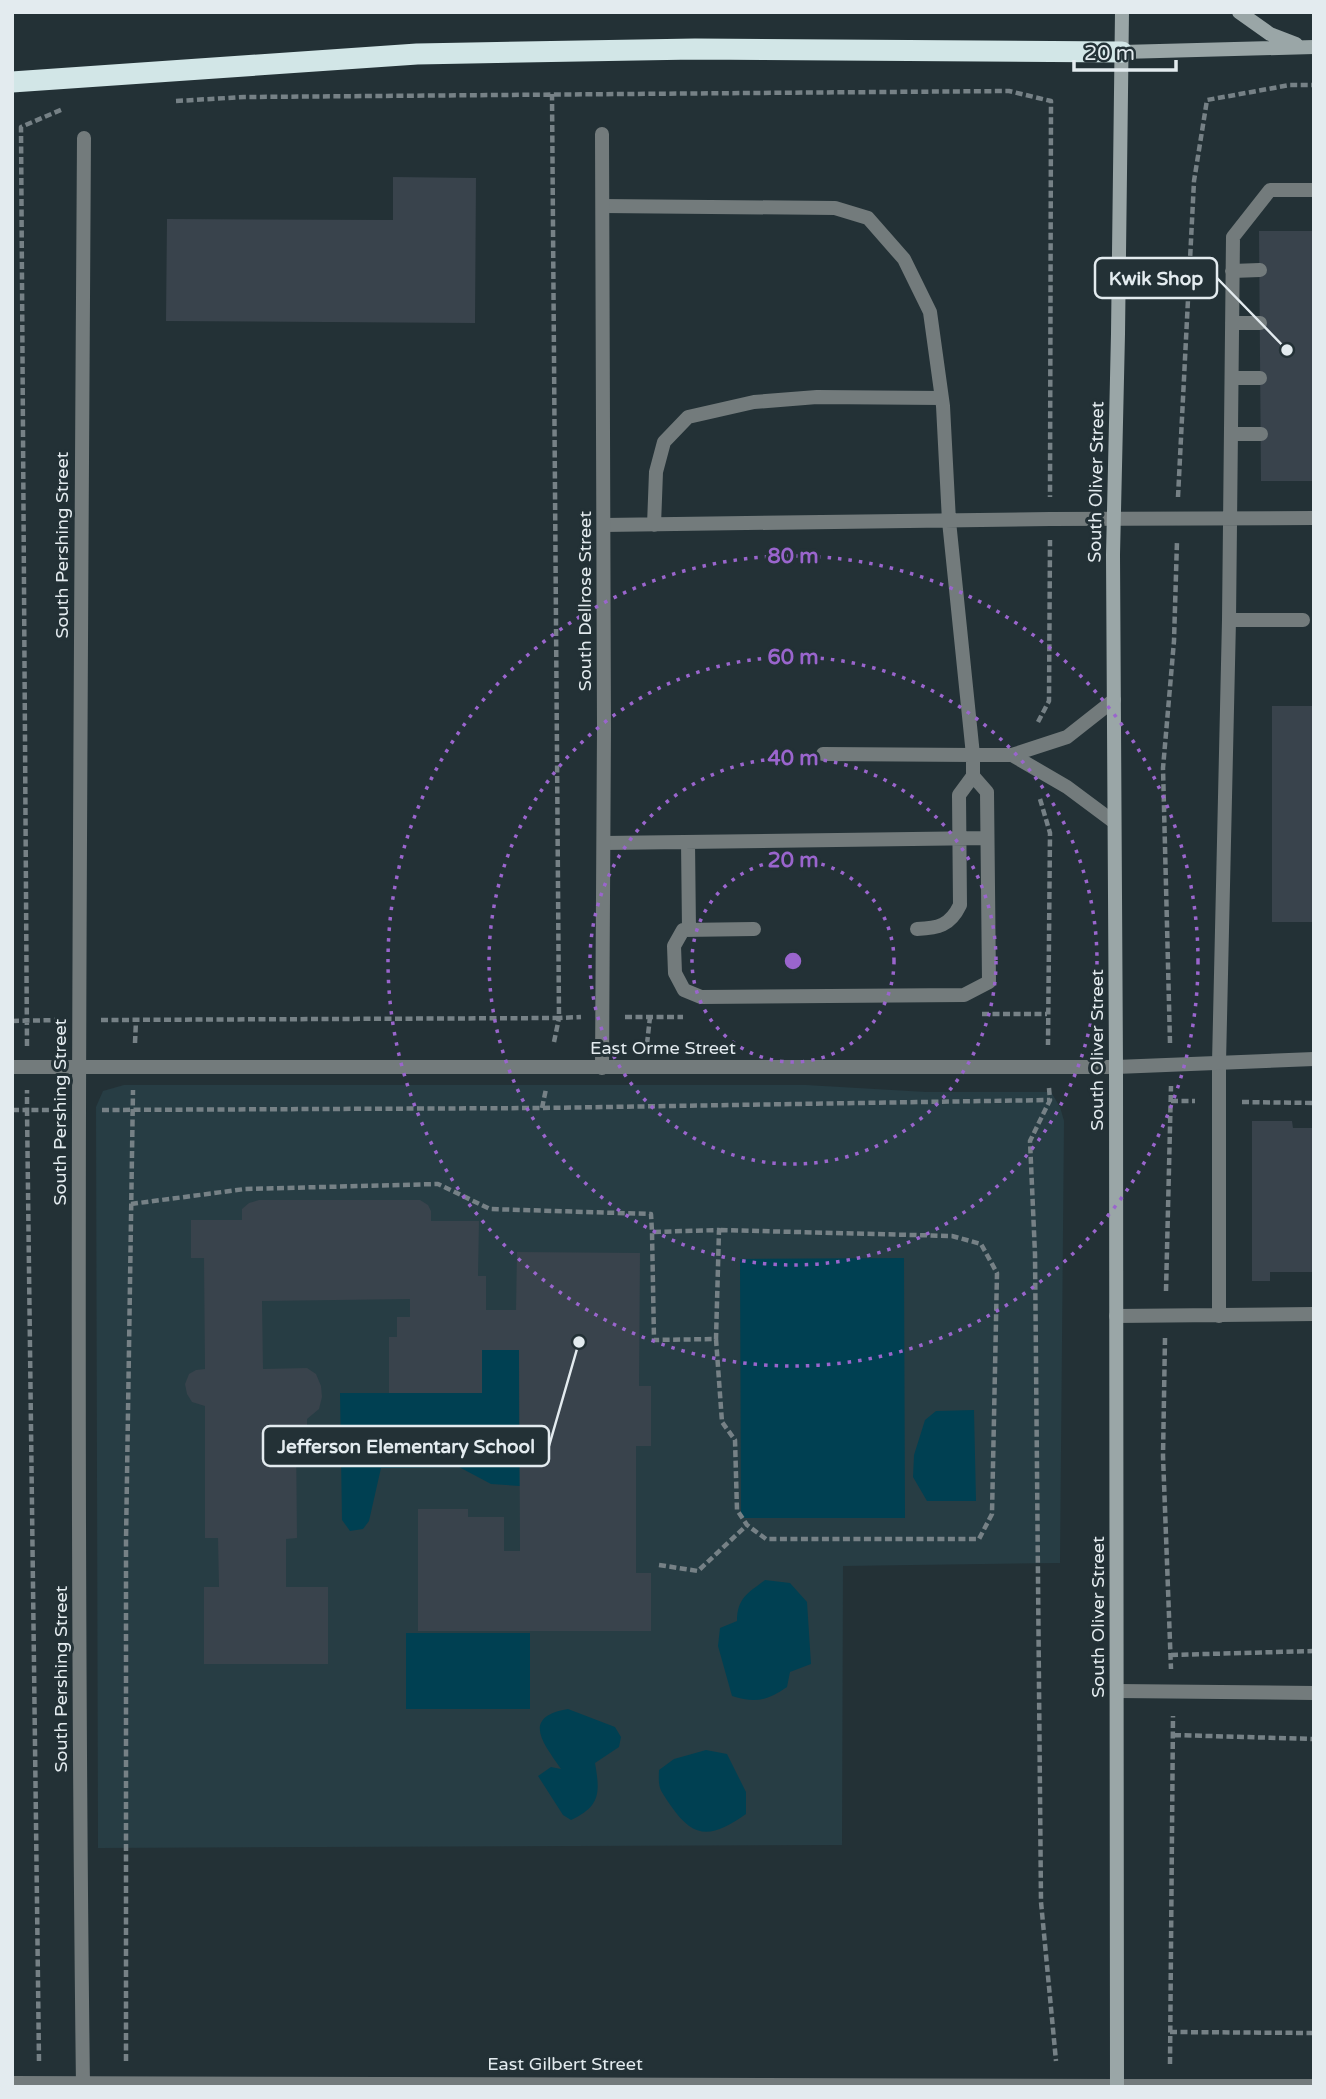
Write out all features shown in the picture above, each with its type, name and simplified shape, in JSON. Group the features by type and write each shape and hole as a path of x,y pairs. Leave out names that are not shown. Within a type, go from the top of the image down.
{"highway":[{"path":"12,82 417,54 695,49 1122,52"}],"main road":[{"name":"South Oliver Street","path":"1117,2086 1114,518 1122,12"},
{"path":"1239,12 1270,34 1309,47"},
{"path":"1122,52 1309,47"}],"street":[{"name":"South Dellrose Street","path":"602,134 602,1068"},
{"name":"South Pershing Street","path":"83,2085 80,1907 79,1020 84,138"},
{"path":"1219,1316 1219,1063 1229,620 1233,237 1269,190 1314,190"},
{"path":"603,206 835,208 868,218 904,258 930,312 942,398 949,521 973,776 959,795 960,905 954,918 937,928 917,929"},
{"path":"1232,271 1260,270"},
{"path":"1232,323 1260,323"},
{"path":"1231,378 1260,378"},
{"path":"654,524 656,472 664,442 688,417 754,402 817,397 942,398"},
{"path":"1231,434 1261,434"},
{"path":"604,525 1314,518"},
{"path":"1229,620 1303,620"},
{"path":"823,754 1012,755 1067,737 1114,700"},
{"path":"1012,755 1067,787 1114,822"},
{"path":"754,929 683,930 674,946 675,973 684,990 701,998 964,995 989,982 987,792 973,776"},
{"path":"604,843 988,838"},
{"path":"688,842 689,930"},
{"name":"East Orme Street","path":"20,1067 1116,1067 1314,1059"},
{"path":"1116,1316 1314,1314"},
{"path":"1118,1691 1314,1693"},
{"name":"East Gilbert Street","path":"12,2083 1314,2086"}],"path":[{"path":"1169,2086 1174,1735 1163,1456 1171,1101 1163,768 1174,642 1177,518 1194,181 1207,100 1290,85 1314,85"},
{"path":"165,102 244,97 1009,91 1051,101"},
{"path":"12,1021 559,1018 552,94"},
{"path":"39,2083 27,1111 20,1067 26,1021 21,127 60,109 74,108"},
{"path":"126,2083 126,1541 132,1110 136,1020"},
{"path":"12,1111 542,1108 1050,1100"},
{"path":"131,1204 245,1189 438,1184 491,1209 651,1214 654,1340 716,1339"},
{"path":"652,1232 719,1230 952,1236 981,1244 997,1273 992,1514 979,1539 766,1539 747,1525 737,1510 735,1440 722,1422 716,1339 719,1230"},
{"path":"659,1565 698,1570 747,1525"},
{"path":"1171,1655 1314,1651"},
{"path":"1174,1735 1314,1739"},
{"path":"1170,2032 1314,2033"}],"shaded area":[{"path":"124,1085 806,1085 926,1092 1051,1092 1064,1121 1060,1563 843,1566 842,1845 98,1848 96,1107 103,1091"},
{"path":"904,1258 905,1518 741,1518 740,1259"},
{"path":"482,1350 519,1350 520,1486 491,1484 459,1467 381,1468 369,1521 363,1529 350,1531 342,1520 340,1393 482,1393"},
{"path":"974,1410 976,1501 927,1501 913,1477 914,1455 925,1420 936,1411"},
{"path":"765,1580 790,1583 807,1602 811,1664 790,1672 787,1687 780,1692 767,1698 747,1700 732,1696 718,1646 720,1628 737,1621 741,1601"},
{"path":"406,1633 530,1633 530,1709 406,1709"},
{"path":"568,1709 615,1727 621,1737 619,1747 595,1763 598,1790 593,1803 581,1815 571,1820 563,1815 538,1776 551,1767 561,1769 543,1741 540,1725 553,1713"},
{"path":"706,1750 727,1754 746,1792 746,1814 724,1827 705,1832 688,1825 671,1806 659,1786 659,1770 674,1759"}],"building":[{"path":"393,177 476,178 475,323 166,321 167,219 393,220"},
{"path":"1259,231 1314,231 1314,481 1261,481"},
{"path":"1272,706 1314,706 1314,922 1272,922"},
{"path":"1252,1121 1292,1121 1293,1128 1314,1128 1314,1272 1270,1272 1270,1281 1252,1281"},
{"path":"259,1200 420,1200 428,1205 431,1221 479,1221 478,1276 486,1276 486,1310 516,1310 517,1252 640,1253 639,1386 651,1386 651,1446 636,1446 636,1573 651,1573 651,1631 418,1631 418,1509 468,1509 468,1517 504,1517 504,1551 520,1551 519,1350 482,1350 482,1393 389,1393 389,1337 397,1337 397,1317 410,1317 410,1299 262,1301 263,1369 307,1368 316,1374 321,1386 319,1409 307,1419 307,1434 296,1434 297,1538 286,1539 286,1587 328,1587 328,1664 204,1664 204,1587 219,1587 218,1538 205,1538 205,1406 192,1402 185,1384 189,1374 205,1369 204,1258 191,1258 191,1220 242,1220 242,1209"}],"place":[{"name":"Kwik Shop","path":"1287,350"},
{"name":"Jefferson Elementary School","path":"579,1342"}]}
